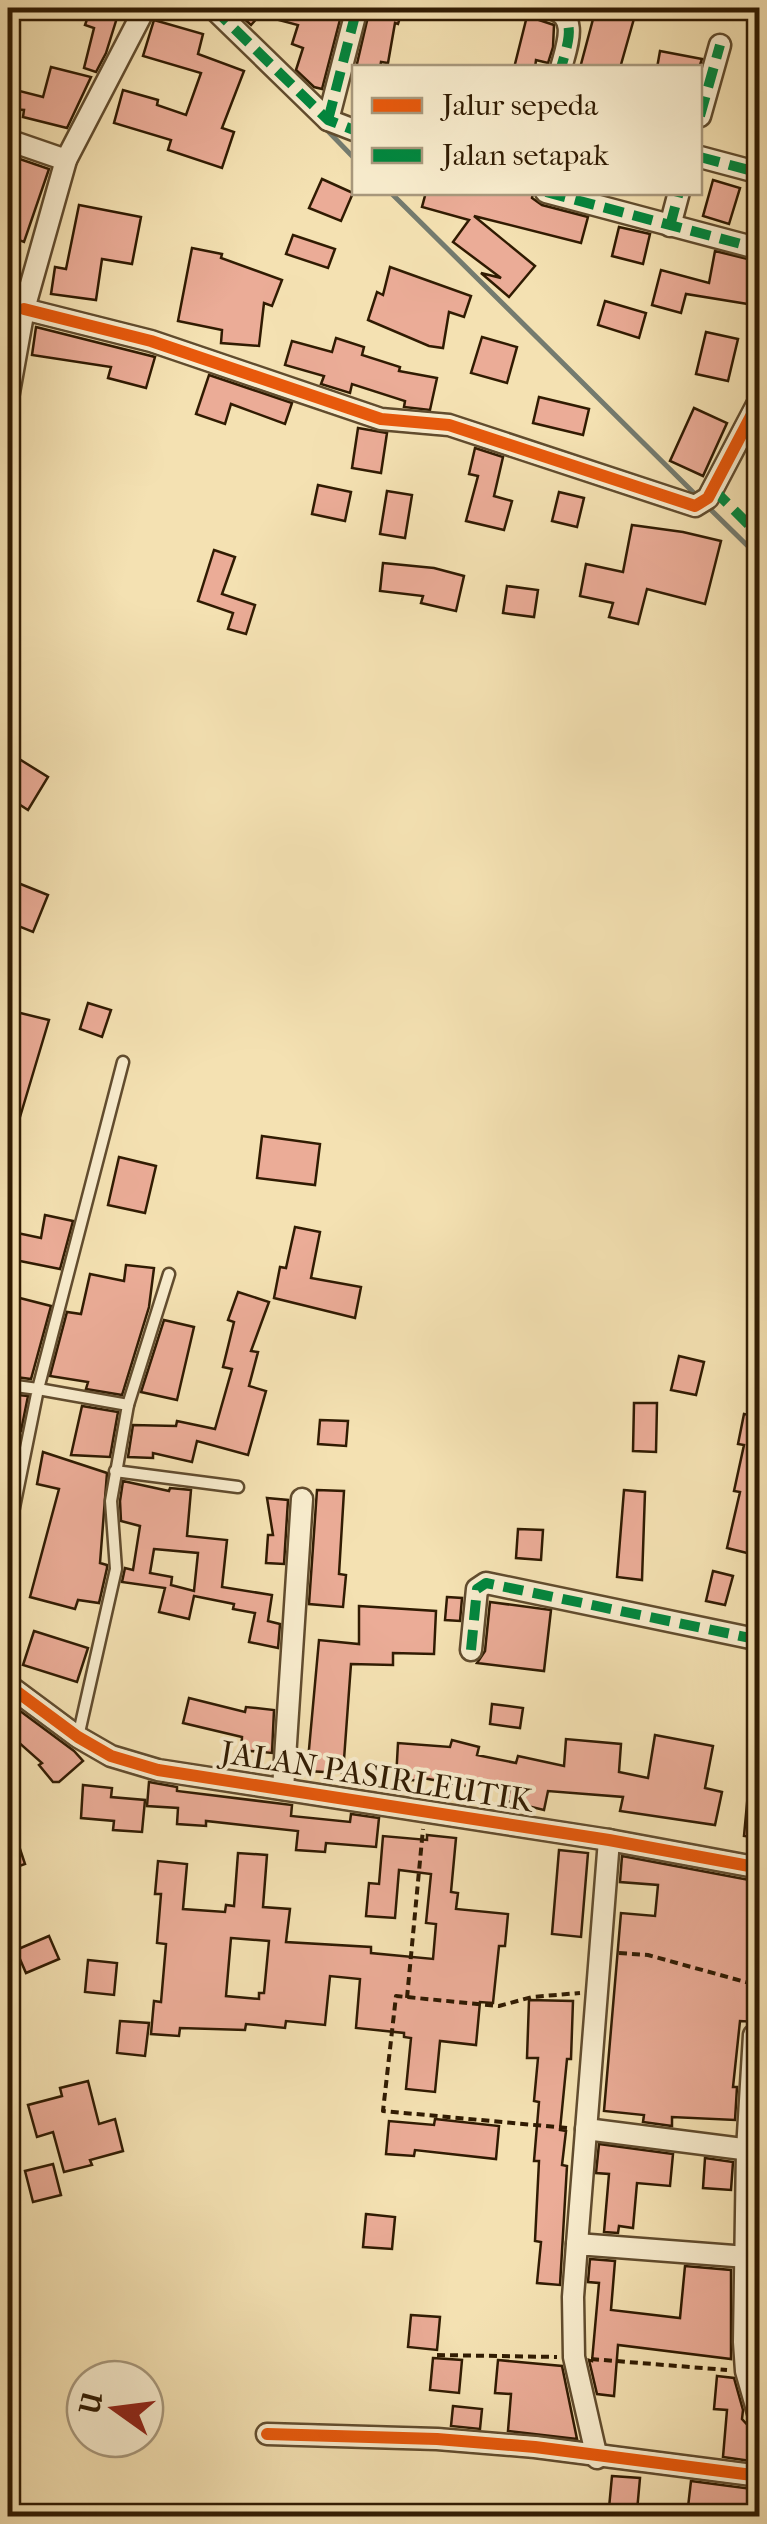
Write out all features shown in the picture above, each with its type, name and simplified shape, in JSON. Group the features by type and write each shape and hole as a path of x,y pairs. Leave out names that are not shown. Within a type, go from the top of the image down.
{"street":[{"path":"8,398 24,309 66,160 145,8"},
{"path":"212,8 328,120 352,129"},
{"path":"328,120 357,8"},
{"path":"550,8 561,10 569,22 562,65"},
{"path":"702,109 720,44"},
{"path":"8,140 66,160"},
{"path":"702,158 760,173"},
{"path":"557,195 760,249"},
{"path":"670,226 678,195"},
{"path":"24,309 151,340 381,418 448,425 701,502 760,399"},
{"path":"284,1789 302,1499"},
{"path":"471,1650 477,1589 486,1583 760,1640"},
{"name":"JALAN PASIRLEUTIK","path":"8,1685 78,1738 111,1756 158,1770 610,1840 760,1868"},
{"path":"597,2458 574,2357 573,2297 594,1992 610,1840"},
{"path":"754,2035 753,2257 746,2371 760,2420"},
{"path":"586,2129 753,2150"},
{"path":"577,2244 753,2257"},
{"path":"267,2434 437,2439 535,2447 760,2476"}],"lane":[{"path":"8,1537 38,1389 123,1062"},
{"path":"78,1738 116,1569 111,1501 128,1405 169,1274"},
{"path":"8,1385 128,1405"},
{"path":"115,1472 238,1487"}],"path":[{"path":"407,1998 424,1813"},
{"path":"600,1951 648,1955 760,1986"},
{"path":"586,2129 384,2111 396,1996 499,2006 532,1997 594,1992"}],"building":[{"path":"91,8 120,8 96,72 84,68 94,28 85,25"},
{"path":"232,8 343,8 322,89 314,87 296,70 303,48 292,44 298,25 260,15 251,25"},
{"path":"370,8 403,8 398,24 395,23 388,63 357,65"},
{"path":"596,8 637,8 621,65 581,65"},
{"path":"527,16 554,25 548,63 536,60 535,65 515,65"},
{"path":"154,20 203,34 198,54 244,71 222,128 234,132 222,168 168,150 171,140 114,123 123,90 158,100 157,105 186,115 201,73 143,56"},
{"path":"660,51 702,59 700,65 658,65"},
{"path":"51,67 91,77 67,128 23,117 24,110 8,109 8,88 43,97"},
{"path":"11,156 49,169 24,242 8,236"},
{"path":"322,179 352,193 341,221 309,208"},
{"path":"713,180 740,188 729,224 703,216"},
{"path":"425,195 532,195 542,205 588,217 581,243 474,216 535,266 509,297 481,273 501,278 453,242 469,220 422,207"},
{"path":"79,205 141,217 132,264 102,259 96,300 51,294 55,267 66,269"},
{"path":"619,227 650,234 643,264 612,256"},
{"path":"293,235 335,249 328,268 286,254"},
{"path":"192,248 222,254 221,258 282,280 272,306 264,303 259,346 221,343 222,330 178,321"},
{"path":"715,251 760,262 760,306 686,294 681,313 652,305 661,270 709,283"},
{"path":"390,267 471,296 464,317 449,312 443,348 429,346 368,320 377,292 383,295"},
{"path":"605,301 646,313 639,338 598,325"},
{"path":"36,327 155,357 146,388 108,378 111,367 32,355"},
{"path":"706,332 738,339 728,381 696,374"},
{"path":"482,337 517,347 507,383 471,373"},
{"path":"336,338 364,347 362,355 400,367 399,371 437,378 430,410 404,407 405,401 352,384 350,393 321,384 324,376 285,365 292,341 332,352"},
{"path":"209,375 292,403 285,424 231,404 225,424 196,414"},
{"path":"539,397 589,409 583,435 533,423"},
{"path":"694,408 727,423 703,476 670,461"},
{"path":"358,428 387,433 381,473 352,468"},
{"path":"475,448 503,457 494,496 512,501 504,530 466,521 478,476 469,474"},
{"path":"318,485 351,492 345,521 312,514"},
{"path":"387,491 412,495 405,538 380,534"},
{"path":"559,492 584,498 577,527 552,521"},
{"path":"632,525 721,541 705,604 647,589 638,624 609,617 613,603 580,596 586,564 623,572"},
{"path":"214,550 235,557 222,594 255,605 246,634 228,629 233,613 198,601"},
{"path":"383,563 434,568 464,576 456,611 421,603 423,596 380,591"},
{"path":"507,586 538,590 534,617 503,613"},
{"path":"8,752 48,777 28,810 8,797"},
{"path":"8,879 48,895 33,932 8,922"},
{"path":"88,1003 111,1010 102,1037 80,1029"},
{"path":"8,1010 49,1020 11,1147 8,1146"},
{"path":"262,1136 320,1144 315,1185 257,1178"},
{"path":"119,1157 156,1166 145,1213 108,1205"},
{"path":"45,1215 73,1221 60,1269 20,1261 14,1291 8,1290 8,1231 41,1238"},
{"path":"295,1227 320,1232 311,1278 361,1287 355,1318 274,1298 280,1267 286,1268"},
{"path":"126,1265 154,1268 149,1307 122,1395 86,1389 88,1382 50,1376 67,1312 81,1314 90,1274 124,1281"},
{"path":"238,1292 269,1302 251,1351 258,1352 249,1386 266,1391 248,1455 197,1441 192,1462 153,1453 153,1458 128,1457 133,1425 176,1426 177,1421 215,1429 232,1369 223,1367 234,1322 228,1320"},
{"path":"8,1295 51,1306 31,1379 8,1376"},
{"path":"164,1320 194,1327 177,1400 141,1392"},
{"path":"679,1356 704,1362 696,1395 671,1390"},
{"path":"8,1394 28,1396 21,1431 8,1427"},
{"path":"634,1403 657,1403 656,1452 633,1451"},
{"path":"82,1406 118,1412 110,1457 71,1455"},
{"path":"744,1414 760,1417 760,1515 751,1554 727,1548 740,1492 734,1491 744,1445 738,1444"},
{"path":"320,1420 348,1421 346,1446 318,1444"},
{"path":"43,1452 107,1473 100,1563 107,1568 99,1603 78,1600 75,1609 30,1597 59,1489 37,1484"},
{"path":"123,1481 169,1491 191,1490 187,1536 227,1540 222,1587 272,1595 268,1621 280,1624 278,1648 249,1642 255,1613 233,1609 234,1604 194,1596 189,1619 159,1612 165,1588 122,1582 125,1568 133,1570 140,1526 121,1521","holes":["154,1549 198,1553 194,1591 171,1585 172,1577 150,1573"]},
{"path":"317,1490 344,1491 339,1574 346,1575 343,1607 309,1604"},
{"path":"624,1490 645,1492 642,1580 617,1577"},
{"path":"267,1498 288,1500 284,1564 266,1563 268,1535 273,1535"},
{"path":"518,1529 543,1530 541,1560 516,1558"},
{"path":"713,1571 733,1576 725,1605 706,1601"},
{"path":"447,1597 462,1598 460,1621 445,1620"},
{"path":"490,1602 551,1610 544,1671 477,1663 485,1651"},
{"path":"359,1606 436,1611 434,1654 393,1653 393,1665 351,1664 343,1773 307,1771 319,1640 359,1644"},
{"path":"34,1631 88,1648 77,1682 23,1665"},
{"path":"189,1698 245,1712 246,1707 274,1710 272,1753 241,1750 242,1737 183,1723"},
{"path":"8,1702 83,1761 59,1782 53,1782 39,1765 42,1763 8,1733"},
{"path":"492,1704 523,1708 520,1728 490,1724"},
{"path":"655,1735 713,1746 705,1788 722,1792 715,1825 620,1811 623,1797 548,1791 544,1810 507,1801 510,1789 472,1781 471,1787 423,1778 396,1779 398,1743 450,1747 452,1740 479,1747 477,1755 516,1763 518,1756 564,1766 566,1739 621,1744 619,1772 648,1778"},
{"path":"149,1782 177,1787 177,1791 292,1805 291,1816 350,1822 351,1814 379,1818 376,1847 326,1843 325,1852 296,1850 298,1831 206,1821 206,1826 177,1824 178,1808 147,1806"},
{"path":"749,1782 760,1783 760,1838 744,1836"},
{"path":"83,1785 112,1788 111,1797 145,1800 142,1832 113,1830 114,1821 81,1818"},
{"path":"8,1820 25,1864 8,1870"},
{"path":"427,1835 456,1838 451,1892 458,1893 456,1909 508,1914 505,1946 499,1946 493,2003 480,2002 476,2045 440,2041 435,2092 406,2089 411,2038 404,2037 404,2033 356,2028 360,1979 330,1976 325,2025 286,2021 285,2028 246,2024 245,2030 180,2028 179,2036 151,2034 154,2001 161,2002 166,1944 157,1943 161,1894 155,1894 158,1861 187,1864 183,1909 225,1912 226,1905 234,1906 238,1853 267,1855 263,1907 290,1909 286,1942 371,1947 371,1953 433,1959 436,1924 426,1923 431,1874 399,1870 395,1918 366,1916 369,1883 379,1884 383,1836 427,1840","holes":["231,1938 269,1941 264,1993 259,1993 259,1999 226,1996"]},
{"path":"559,1850 588,1853 581,1937 552,1934"},
{"path":"622,1856 760,1882 758,2022 740,2021 733,2087 737,2087 735,2120 672,2117 672,2126 643,2122 644,2115 604,2111 621,1913 655,1916 658,1885 620,1882"},
{"path":"49,1936 59,1959 26,1973 16,1950"},
{"path":"88,1960 117,1963 114,1995 85,1992"},
{"path":"529,2000 573,2001 571,2059 567,2059 560,2130 566,2131 562,2165 567,2166 560,2285 537,2283 541,2242 535,2241 539,2161 534,2161 539,2102 534,2101 538,2058 527,2058"},
{"path":"120,2021 149,2023 145,2056 117,2053"},
{"path":"88,2081 99,2124 115,2119 123,2151 64,2172 53,2132 37,2137 28,2105 62,2096 60,2088"},
{"path":"435,2119 499,2126 496,2159 415,2150 414,2156 386,2154 389,2121 434,2125"},
{"path":"599,2144 673,2154 670,2186 637,2183 633,2228 619,2226 618,2233 604,2232 609,2174 596,2173"},
{"path":"705,2158 733,2162 731,2190 703,2188"},
{"path":"53,2164 61,2195 33,2202 25,2171"},
{"path":"366,2214 395,2217 392,2249 363,2247"},
{"path":"590,2259 615,2261 611,2310 680,2318 685,2266 731,2270 731,2359 618,2345 614,2396 597,2394 589,2360 592,2361 599,2283 588,2282"},
{"path":"411,2315 440,2317 437,2350 408,2347"},
{"path":"433,2358 462,2360 459,2393 430,2390"},
{"path":"498,2360 562,2366 577,2439 508,2431 511,2394 495,2393"},
{"path":"717,2376 734,2378 742,2419 754,2432 751,2461 723,2457 727,2410 714,2409"},
{"path":"453,2406 482,2409 480,2429 451,2426"},
{"path":"612,2476 640,2478 637,2511 609,2508"},
{"path":"691,2481 760,2490 760,2516 731,2516 732,2511 688,2507"}],"waterway":[{"path":"325,128 352,156"},
{"path":"393,195 697,496"},
{"path":"708,507 760,558"}],"marked path":[{"path":"213,8 328,120 352,129"},
{"path":"328,120 357,8"},
{"path":"549,8 565,17 568,24 562,65"},
{"path":"702,109 720,45"},
{"path":"702,158 760,173"},
{"path":"557,195 760,249"},
{"path":"670,226 678,195"},
{"path":"713,489 760,536"},
{"path":"471,1650 477,1589 486,1583 760,1640"}],"cycle path":[{"path":"24,309 151,341 381,419 449,425 695,506 708,498 760,399"},
{"path":"8,1685 78,1737 111,1756 158,1770 609,1840 760,1868"},
{"path":"267,2434 437,2439 535,2447 760,2476"}]}
